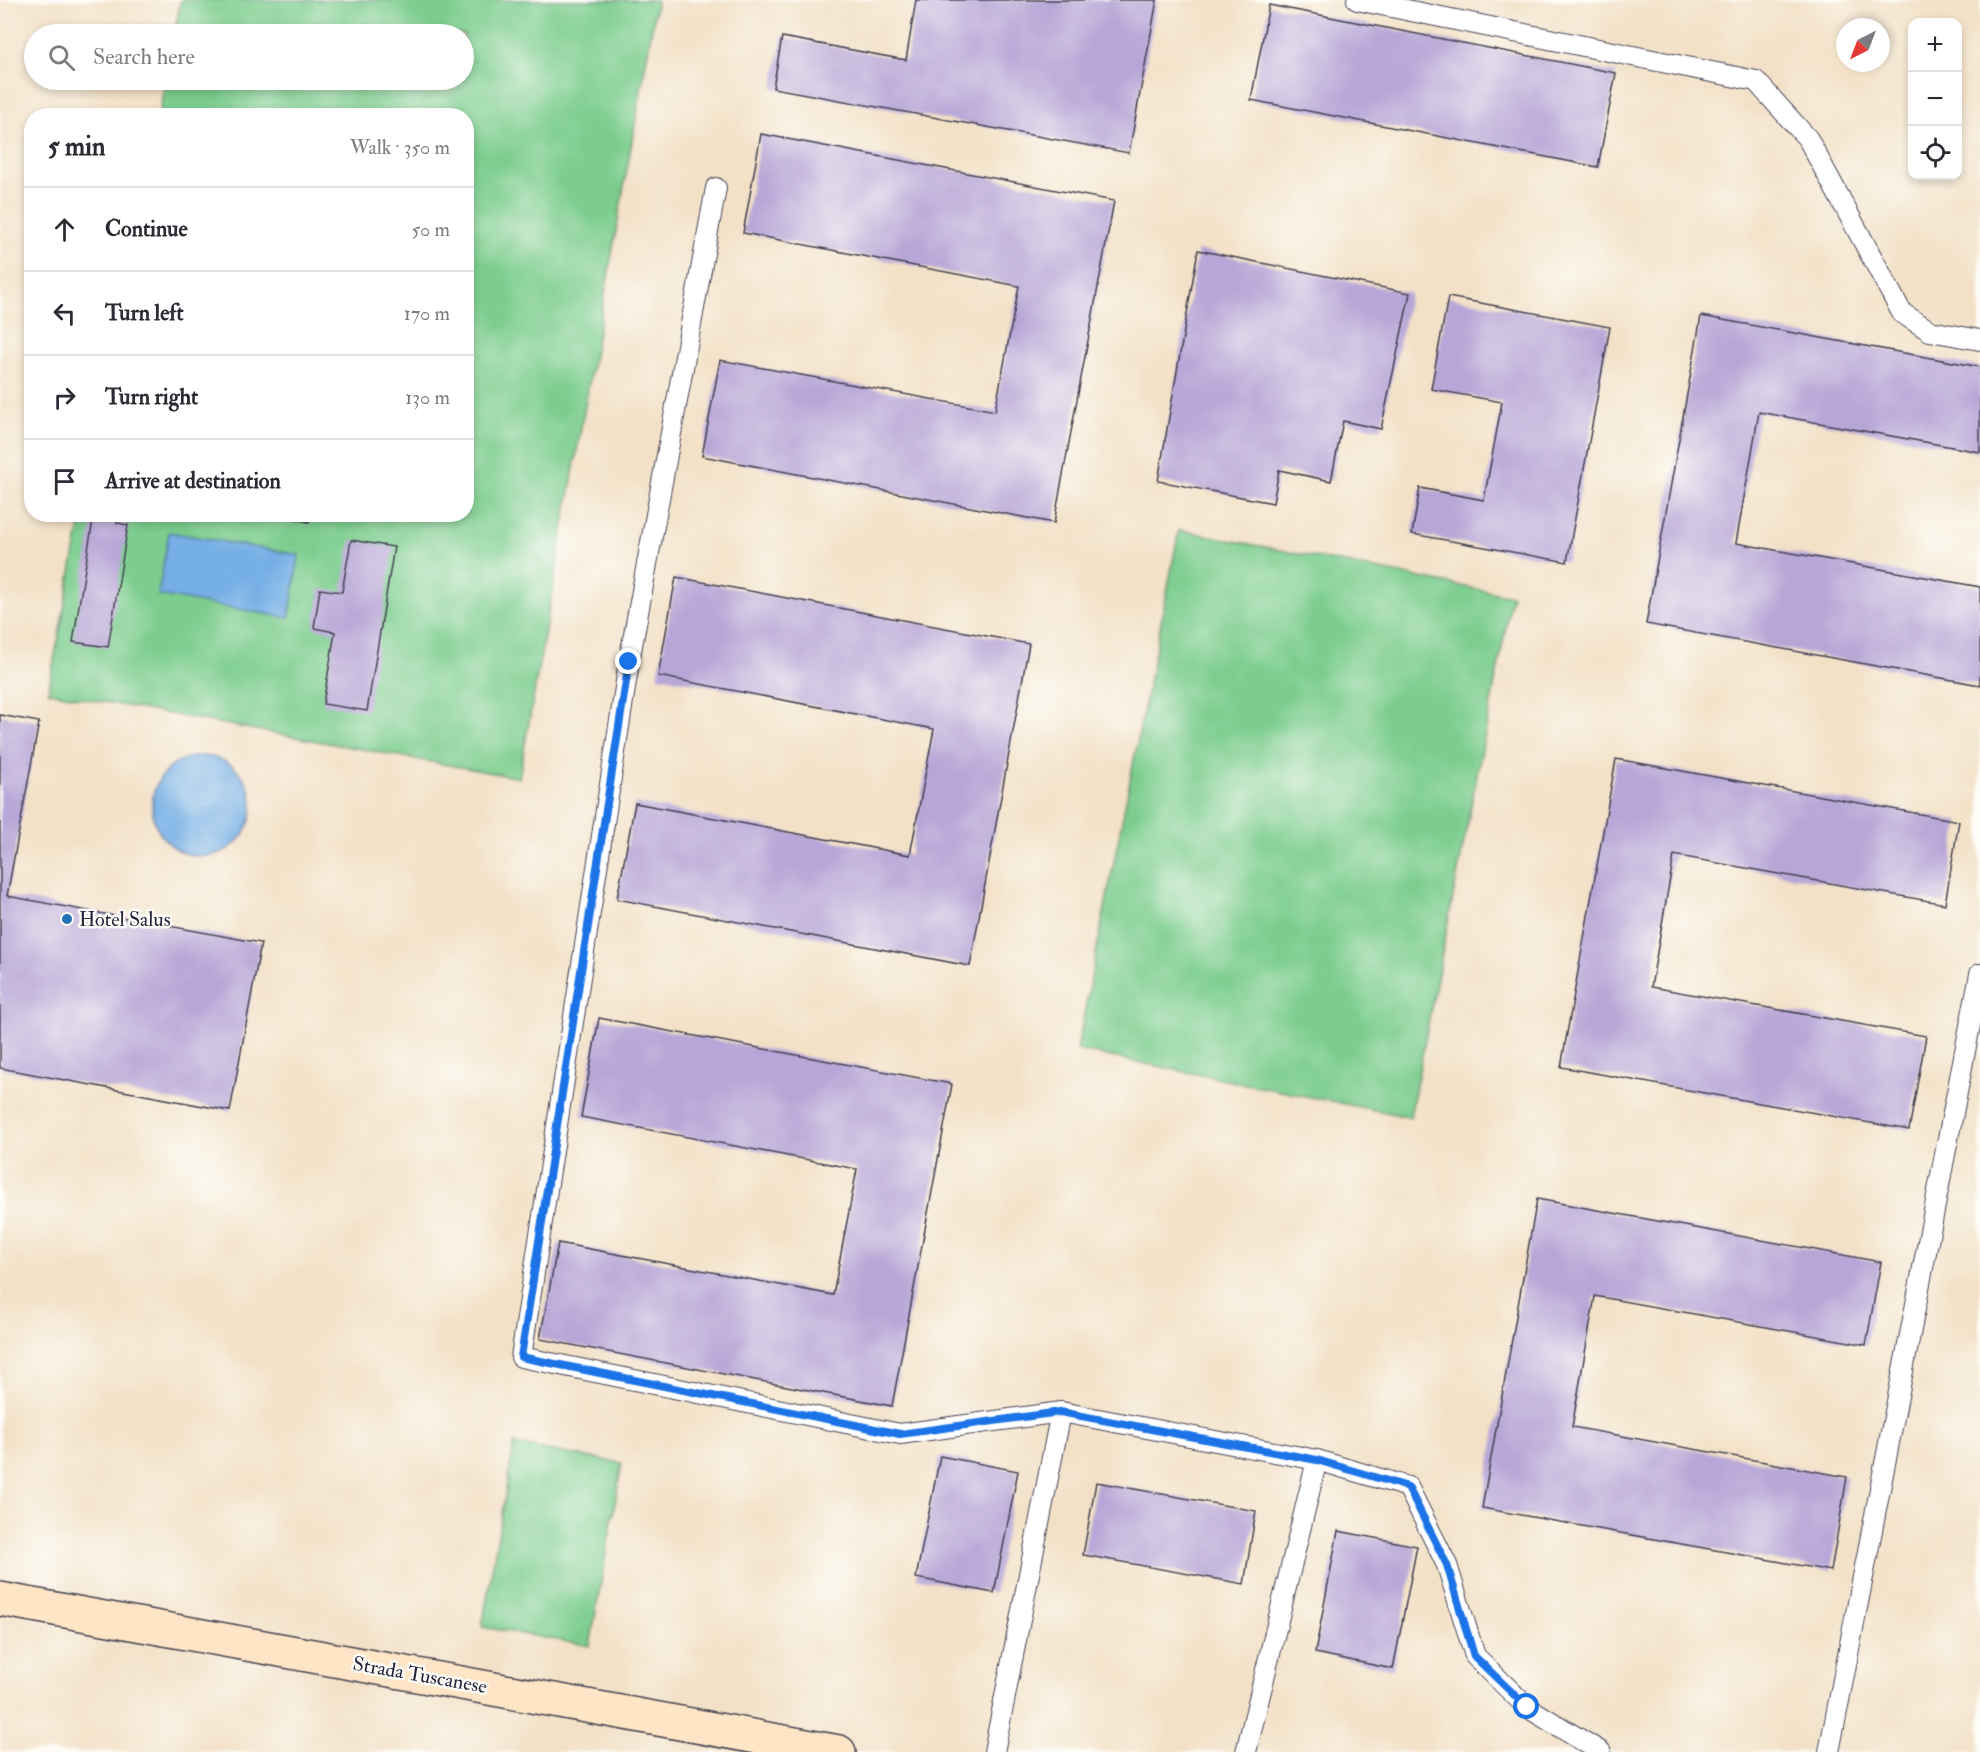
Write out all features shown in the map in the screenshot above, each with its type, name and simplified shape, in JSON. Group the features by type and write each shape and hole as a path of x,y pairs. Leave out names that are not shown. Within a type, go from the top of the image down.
{"main road":[{"name":"Strada Tuscanese","path":"0,1599 839,1752"}],"lane":[{"path":"1356,0 1756,81 1808,139 1902,313 1930,331 1980,340"},
{"path":"716,188 629,662 521,1357 900,1434 1060,1412 1317,1460 1408,1487 1447,1565 1474,1656 1527,1707 1601,1752"},
{"path":"1829,1752 1980,974"},
{"path":"994,1752 1060,1412"},
{"path":"1246,1752 1317,1460"}],"green space":[{"path":"181,0 657,0 519,778 48,692 81,522 474,522 474,108 160,108 163,90 474,90 474,24 176,24"},
{"path":"1179,530 1512,596 1410,1117 1077,1050"},
{"path":"514,1444 622,1463 590,1646 482,1627"}],"water":[{"path":"169,532 299,555 289,618 158,595"},
{"path":"202,756 230,764 244,778 252,806 244,834 230,848 202,856 174,848 160,834 152,806 160,778 174,764"}],"building":[{"path":"916,0 1157,0 1129,153 773,88 782,37 906,60"},
{"path":"1269,5 1616,73 1598,167 1251,100"},
{"path":"761,134 1114,201 1054,523 702,456 720,360 995,411 1019,286 743,233"},
{"path":"1198,250 1410,293 1381,429 1343,421 1331,481 1279,470 1273,503 1158,481"},
{"path":"1448,297 1610,327 1567,562 1412,534 1420,488 1484,500 1502,402 1431,389"},
{"path":"1701,316 1980,367 1980,452 1759,412 1736,543 1980,587 1980,685 1646,624"},
{"path":"93,522 117,522 128,525 108,647 73,642"},
{"path":"351,540 394,547 367,711 323,704 335,632 314,628 320,589 342,592"},
{"path":"676,577 1029,644 970,966 617,899 635,803 910,855 934,729 658,676"},
{"name":"Hotel Salus","path":"0,715 39,722 7,896 261,943 230,1111 0,1068"},
{"path":"1616,759 1959,821 1945,904 1674,855 1651,987 1926,1036 1909,1130 1561,1067"},
{"path":"599,1018 952,1084 892,1406 540,1339 558,1243 833,1295 857,1169 581,1117"},
{"path":"1537,1199 1881,1262 1866,1345 1595,1296 1572,1427 1847,1477 1831,1571 1482,1508"},
{"path":"940,1456 1018,1471 994,1593 916,1578"},
{"path":"1096,1482 1256,1511 1244,1584 1083,1555"},
{"path":"1338,1531 1417,1546 1393,1669 1315,1653"}],"place":[{"name":"Hotel Salus","path":"67,919"}],"route":[{"path":"629,662 521,1357 900,1434 1060,1412 1317,1460 1408,1487 1447,1565 1474,1656 1527,1707"}]}
